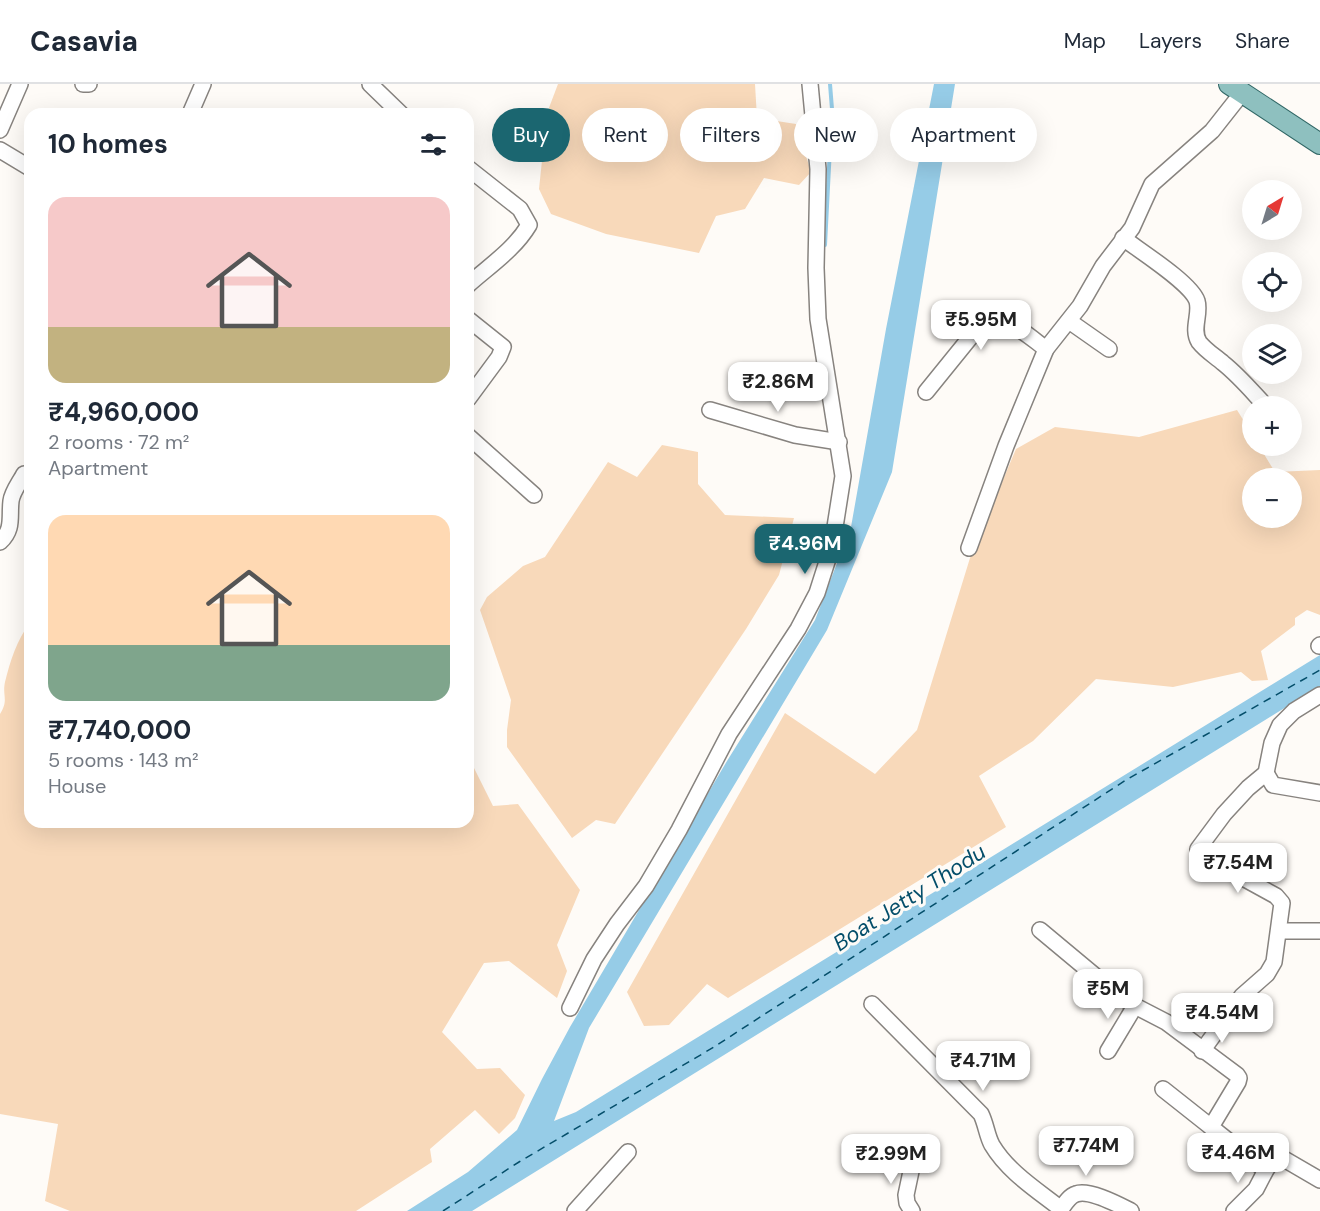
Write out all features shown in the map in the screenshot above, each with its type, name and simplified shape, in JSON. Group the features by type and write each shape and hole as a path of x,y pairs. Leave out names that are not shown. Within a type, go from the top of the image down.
{"main road":[{"path":"1236,88 1320,144"}],"street":[{"path":"0,130 20,84"},
{"path":"83,84 89,84"},
{"path":"193,108 203,84"},
{"path":"370,84 395,108"},
{"path":"570,1008 594,959 616,924 646,886 679,830 729,734 786,648 817,593 832,546 843,476 818,319 816,268 818,169 810,84"},
{"path":"969,548 1006,446 1046,349 1069,321 1123,238 1132,228 1152,184 1212,131 1236,88"},
{"path":"0,150 24,164"},
{"path":"474,173 520,209 529,225 523,236 474,280"},
{"path":"1123,238 1194,294 1198,308 1197,339 1256,396"},
{"path":"1069,321 1109,349"},
{"path":"926,392 973,334 981,326 990,322 1008,324 1046,349"},
{"path":"474,324 503,347 499,357 474,391"},
{"path":"710,410 795,435 839,442"},
{"path":"474,441 534,495"},
{"path":"0,542 5,537 12,519 11,499 24,474"},
{"path":"1202,1051 1242,996 1267,974 1274,962 1282,903 1276,896 1205,857 1198,849 1224,814 1248,788 1266,773 1272,743 1280,725 1294,711 1320,694"},
{"path":"1266,773 1273,785 1320,793"},
{"path":"1040,930 1135,1006 1166,1022 1239,1078 1211,1127"},
{"path":"1279,931 1320,931"},
{"path":"872,1004 981,1114 987,1126 990,1141 1009,1167 1060,1210 1077,1193 1098,1197 1131,1211"},
{"path":"1108,1051 1135,1006"},
{"path":"1163,1089 1251,1160 1267,1168"},
{"path":"575,1211 627,1152"},
{"path":"912,1211 907,1203 906,1195 914,1157"},
{"path":"1234,1211 1256,1190 1267,1168 1274,1160 1284,1159 1320,1180"}],"shaded area":[{"path":"558,84 755,84 756,108 680,108 680,162 782,162 782,122 794,124 794,162 808,162 811,172 799,185 764,178 745,209 716,216 699,253 606,234 551,214 539,189 542,162 570,162 570,108 549,108"},
{"path":"1237,410 1242,418 1242,456 1265,456 1273,468 1242,468 1242,528 1302,528 1302,471 1320,470 1320,615 1307,610 1295,618 1295,625 1261,651 1268,680 1252,681 1241,672 1173,687 1096,679 1033,741 979,776 1006,827 728,998 707,984 669,1025 644,1026 627,992 785,713 875,774 917,730 970,558 1016,449 1055,427 1139,437"},
{"path":"662,445 698,452 698,484 725,515 794,518 779,575 746,629 615,824 596,820 572,838 507,747 511,700 480,610 487,597 523,566 545,557 608,462 637,477"},
{"path":"24,632 24,828 474,828 474,768 493,806 518,804 580,890 557,945 567,971 557,998 509,961 484,963 442,1032 477,1069 500,1068 525,1095 515,1118 499,1134 475,1110 430,1149 432,1162 356,1211 70,1211 45,1201 58,1124 0,1114 0,714 5,701 5,682"}],"water":[{"path":"934,84 955,84 951,108 929,108"},
{"path":"919,162 942,162 892,472 827,630 589,1028 554,1121 576,1112 1320,655 1320,686 472,1211 407,1211 468,1172 517,1130 570,1027 727,761 815,620 851,527"}],"waterway":[{"path":"825,245 832,109 830,84"}],"ferry route":[{"path":"443,1211 519,1162 714,1047 1126,780 1320,670"}],"water label":[{"name":"Boat Jetty Thodu","path":"909,897"}]}
